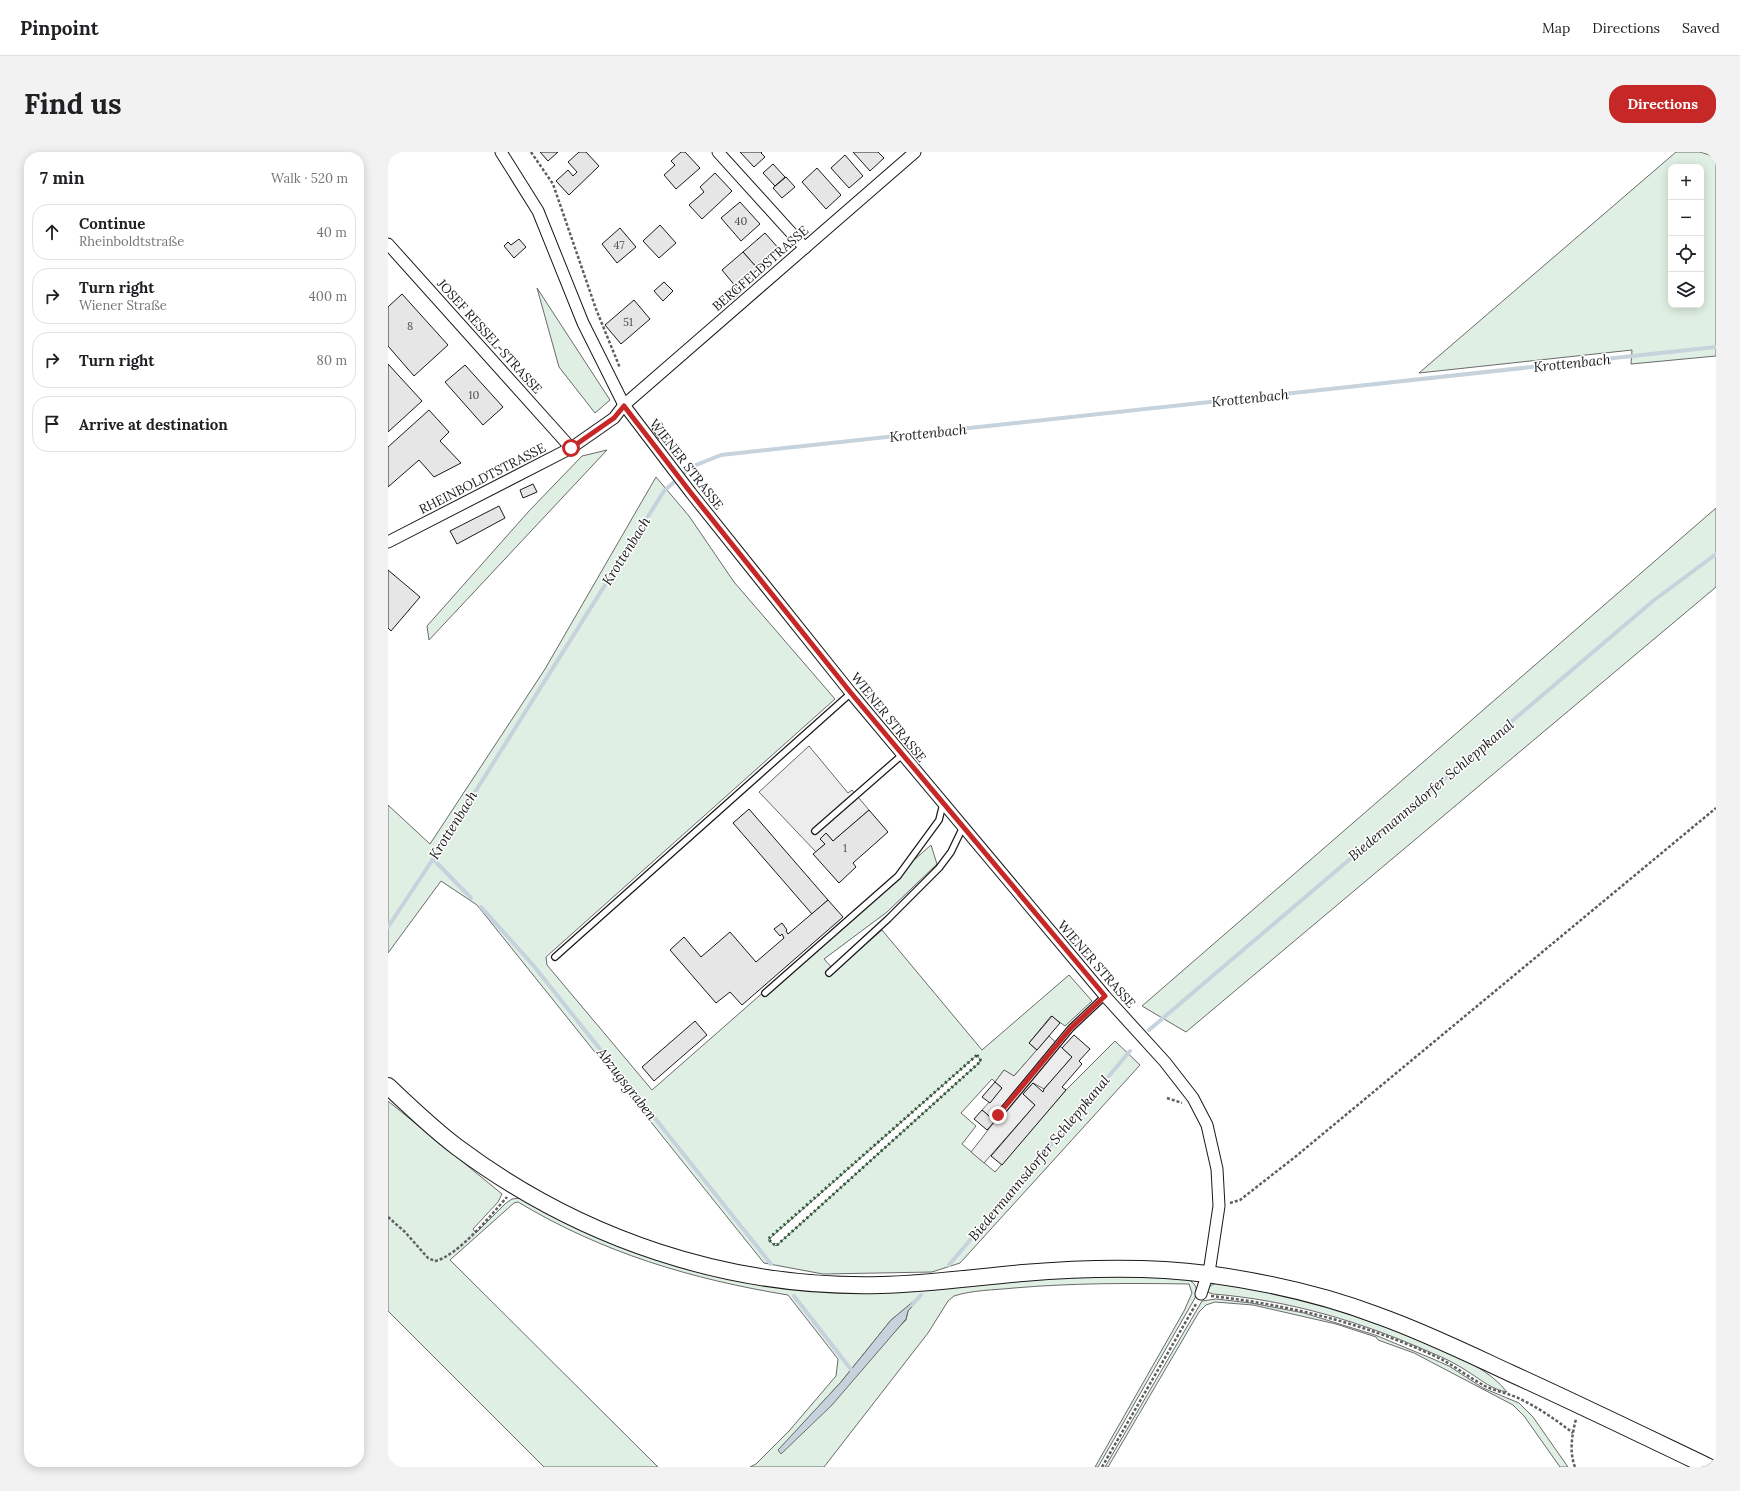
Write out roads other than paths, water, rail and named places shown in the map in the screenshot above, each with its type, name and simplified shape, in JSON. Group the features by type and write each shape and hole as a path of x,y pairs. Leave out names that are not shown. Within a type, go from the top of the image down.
{"main road":[{"path":"388,1086 454,1144 515,1186 574,1219 617,1238 664,1255 711,1268 763,1278 818,1284 879,1285 1099,1268 1167,1270 1208,1274 1283,1287 1380,1316 1496,1366 1709,1467"}],"street":[{"name":"WIENER STRASSE","path":"501,152 538,211 583,323 624,406 691,493 851,693 962,828 1105,996 1164,1062 1193,1098 1207,1125 1217,1169 1219,1206 1208,1274 1201,1294"},
{"path":"718,152 805,248"},
{"name":"BERGFELDSTRASSE","path":"624,406 914,152"},
{"name":"JOSEF RESSEL-STRASSE","path":"388,244 571,448"},
{"name":"RHEINBOLDTSTRASSE","path":"388,542 571,448 614,418 624,406"}],"lane":[{"path":"555,957 851,693"},
{"path":"815,831 902,755"},
{"path":"765,993 898,876 939,820 943,804"},
{"path":"829,973 888,919 939,868 951,852 962,828"},
{"path":"998,1115 1071,1028 1105,996"}],"waterway":[{"name":"Krottenbach","path":"388,927 433,859 664,491 691,467 721,455 1716,347"},
{"name":"Biedermannsdorfer Schleppkanal","path":"1149,1030 1653,601 1716,554"},
{"name":"Abzugsgraben","path":"433,859 471,898"},
{"name":"Abzugsgraben","path":"481,907 533,965 771,1264"},
{"name":"Biedermannsdorfer Schleppkanal","path":"949,1265 1130,1051"},
{"name":"Biedermannsdorfer Schleppkanal","path":"912,1305 921,1295"},
{"name":"Abzugsgraben","path":"794,1296 853,1372"}]}
